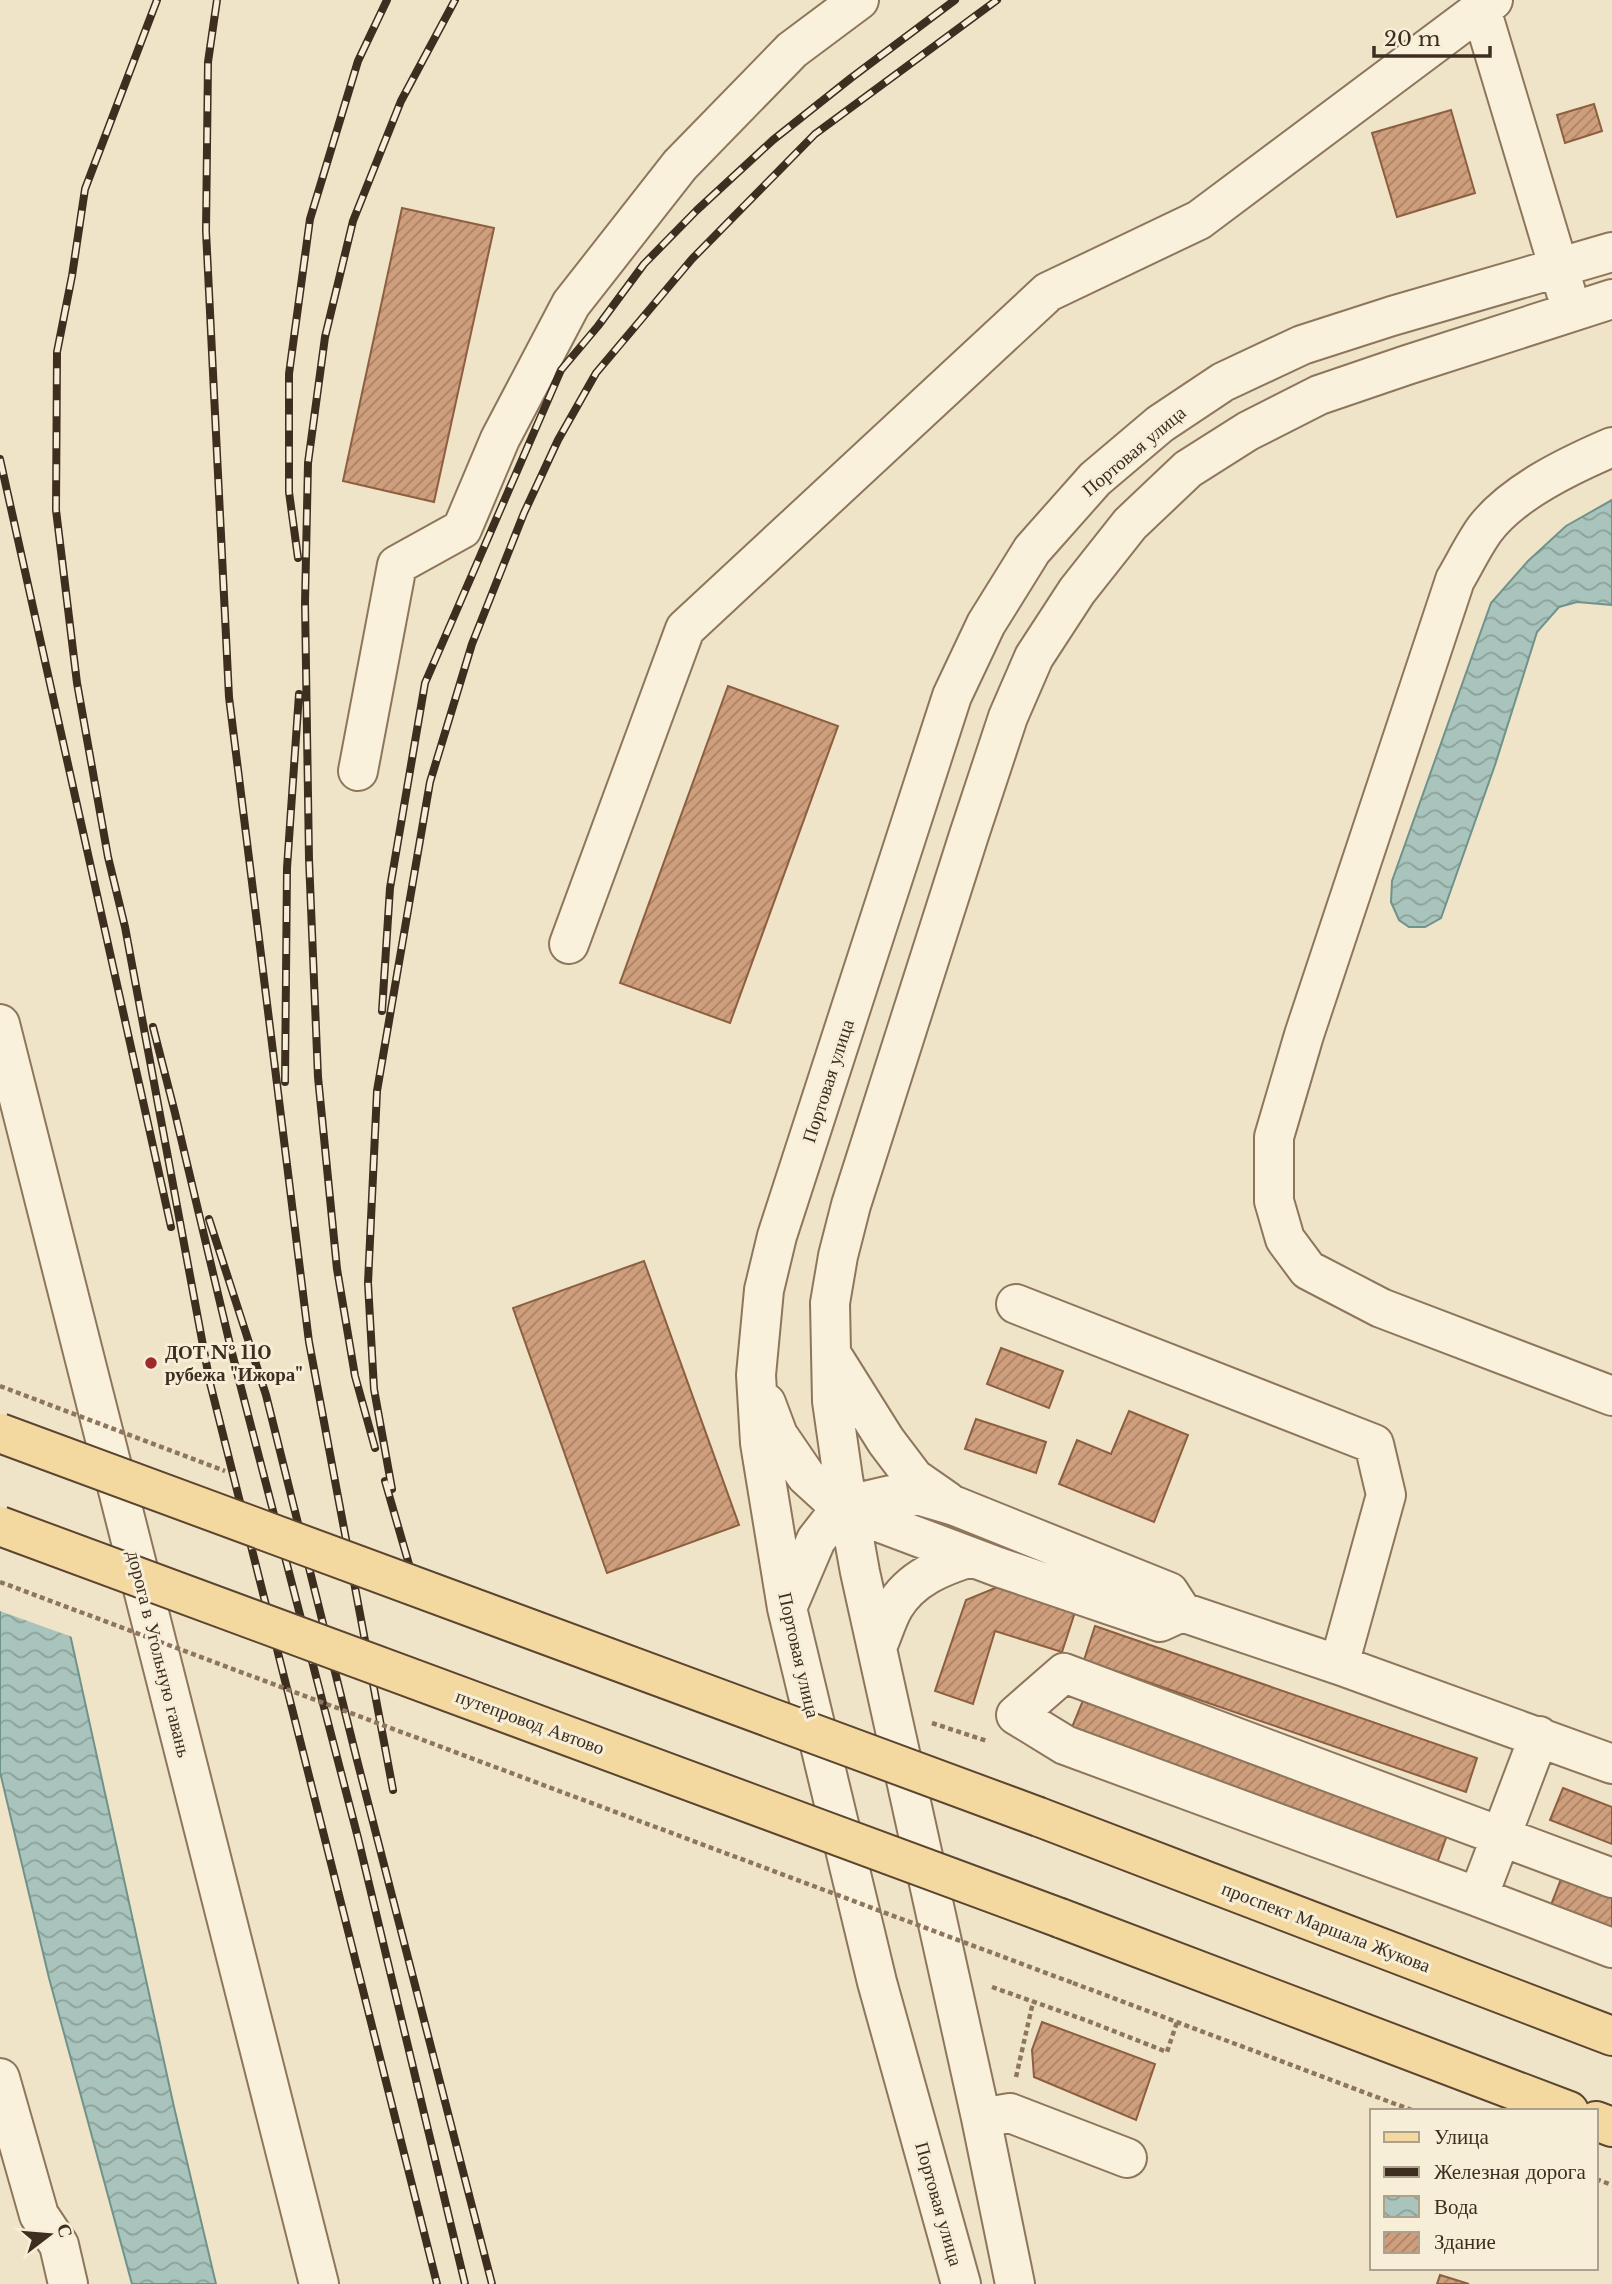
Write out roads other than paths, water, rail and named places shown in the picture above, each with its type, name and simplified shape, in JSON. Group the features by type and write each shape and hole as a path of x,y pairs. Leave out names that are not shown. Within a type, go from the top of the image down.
{"main road":[{"name":"проспект Маршала Жукова","path":"0,1433 1040,1817 1612,2036"},
{"name":"путепровод Автово","path":"0,1526 1060,1918 1564,2109"}],"street":[{"path":"358,771 397,565 461,529 500,439 571,304 680,165 792,50 859,0"},
{"path":"569,944 685,629 1048,292 1199,220 1487,4 1572,312"},
{"name":"Портовая улица","path":"961,2284 877,1982 787,1608 760,1443 756,1375 764,1290 777,1236 952,696 986,624 1032,550 1095,480 1160,424 1223,382 1302,345 1612,252"},
{"path":"1015,2284 995,2115 877,1647 846,1508 832,1401 830,1303 851,1205 1008,717 1034,657 1077,591 1130,524 1188,469 1248,431 1319,395 1612,299"},
{"path":"1612,447 1568,467 1526,491 1486,528 1455,580 1304,1035 1274,1137 1274,1201 1285,1240 1308,1270 1381,1308 1612,1396"},
{"name":"дорога в Угольную гавань","path":"0,1024 319,2284"},
{"path":"1016,1304 1374,1444 1386,1496 1339,1665"},
{"path":"830,1352 874,1422 914,1478 955,1506"},
{"path":"756,1375 778,1436 806,1476 846,1508 971,1557 1160,1622 1182,1612"},
{"path":"787,1608 816,1539 846,1508 891,1495 921,1496 955,1506 1169,1592 1182,1612 1612,1763"},
{"path":"877,1647 895,1605 916,1582 941,1566 971,1557"},
{"path":"1612,1878 1064,1673 1016,1716 1065,1745 1612,1948"},
{"path":"1478,1897 1539,1736"},
{"path":"0,2078 39,2215 59,2245 68,2284"},
{"path":"995,2115 1126,2158"}],"water":[{"path":"1612,500 1612,605 1577,602 1559,607 1537,632 1495,765 1441,918 1425,927 1409,927 1399,920 1391,902 1392,881 1491,603 1528,561 1566,526"},
{"path":"0,1380 70,1634 174,2107 216,2284 132,2284 49,1978 0,1772"}],"railway":[{"path":"157,0 85,189 57,352 56,510 77,683 210,1383 437,2284"},
{"path":"217,0 208,62 206,231 229,697 309,1342 393,1790"},
{"path":"298,558 289,492 289,374 310,219 358,61 387,0"},
{"path":"375,1448 355,1376 337,1269 318,1077 309,859 305,603 308,463 325,337 353,221 401,101 455,0"},
{"path":"382,1011 390,888 425,683 561,370 644,264 697,210 773,140 955,0"},
{"path":"392,1489 374,1389 368,1283 377,1091 430,782 472,644 524,513 558,440 596,373 692,259 815,134 997,0"},
{"path":"0,459 171,1227"},
{"path":"285,1082 287,868 299,694"},
{"path":"153,1027 232,1353 358,1838 465,2284"},
{"path":"209,1219 266,1395 492,2284"},
{"path":"385,1481 421,1606"}],"place":[{"name":"ДОТ № 110 рубежа \"Ижора\"","path":"151,1363"}]}
